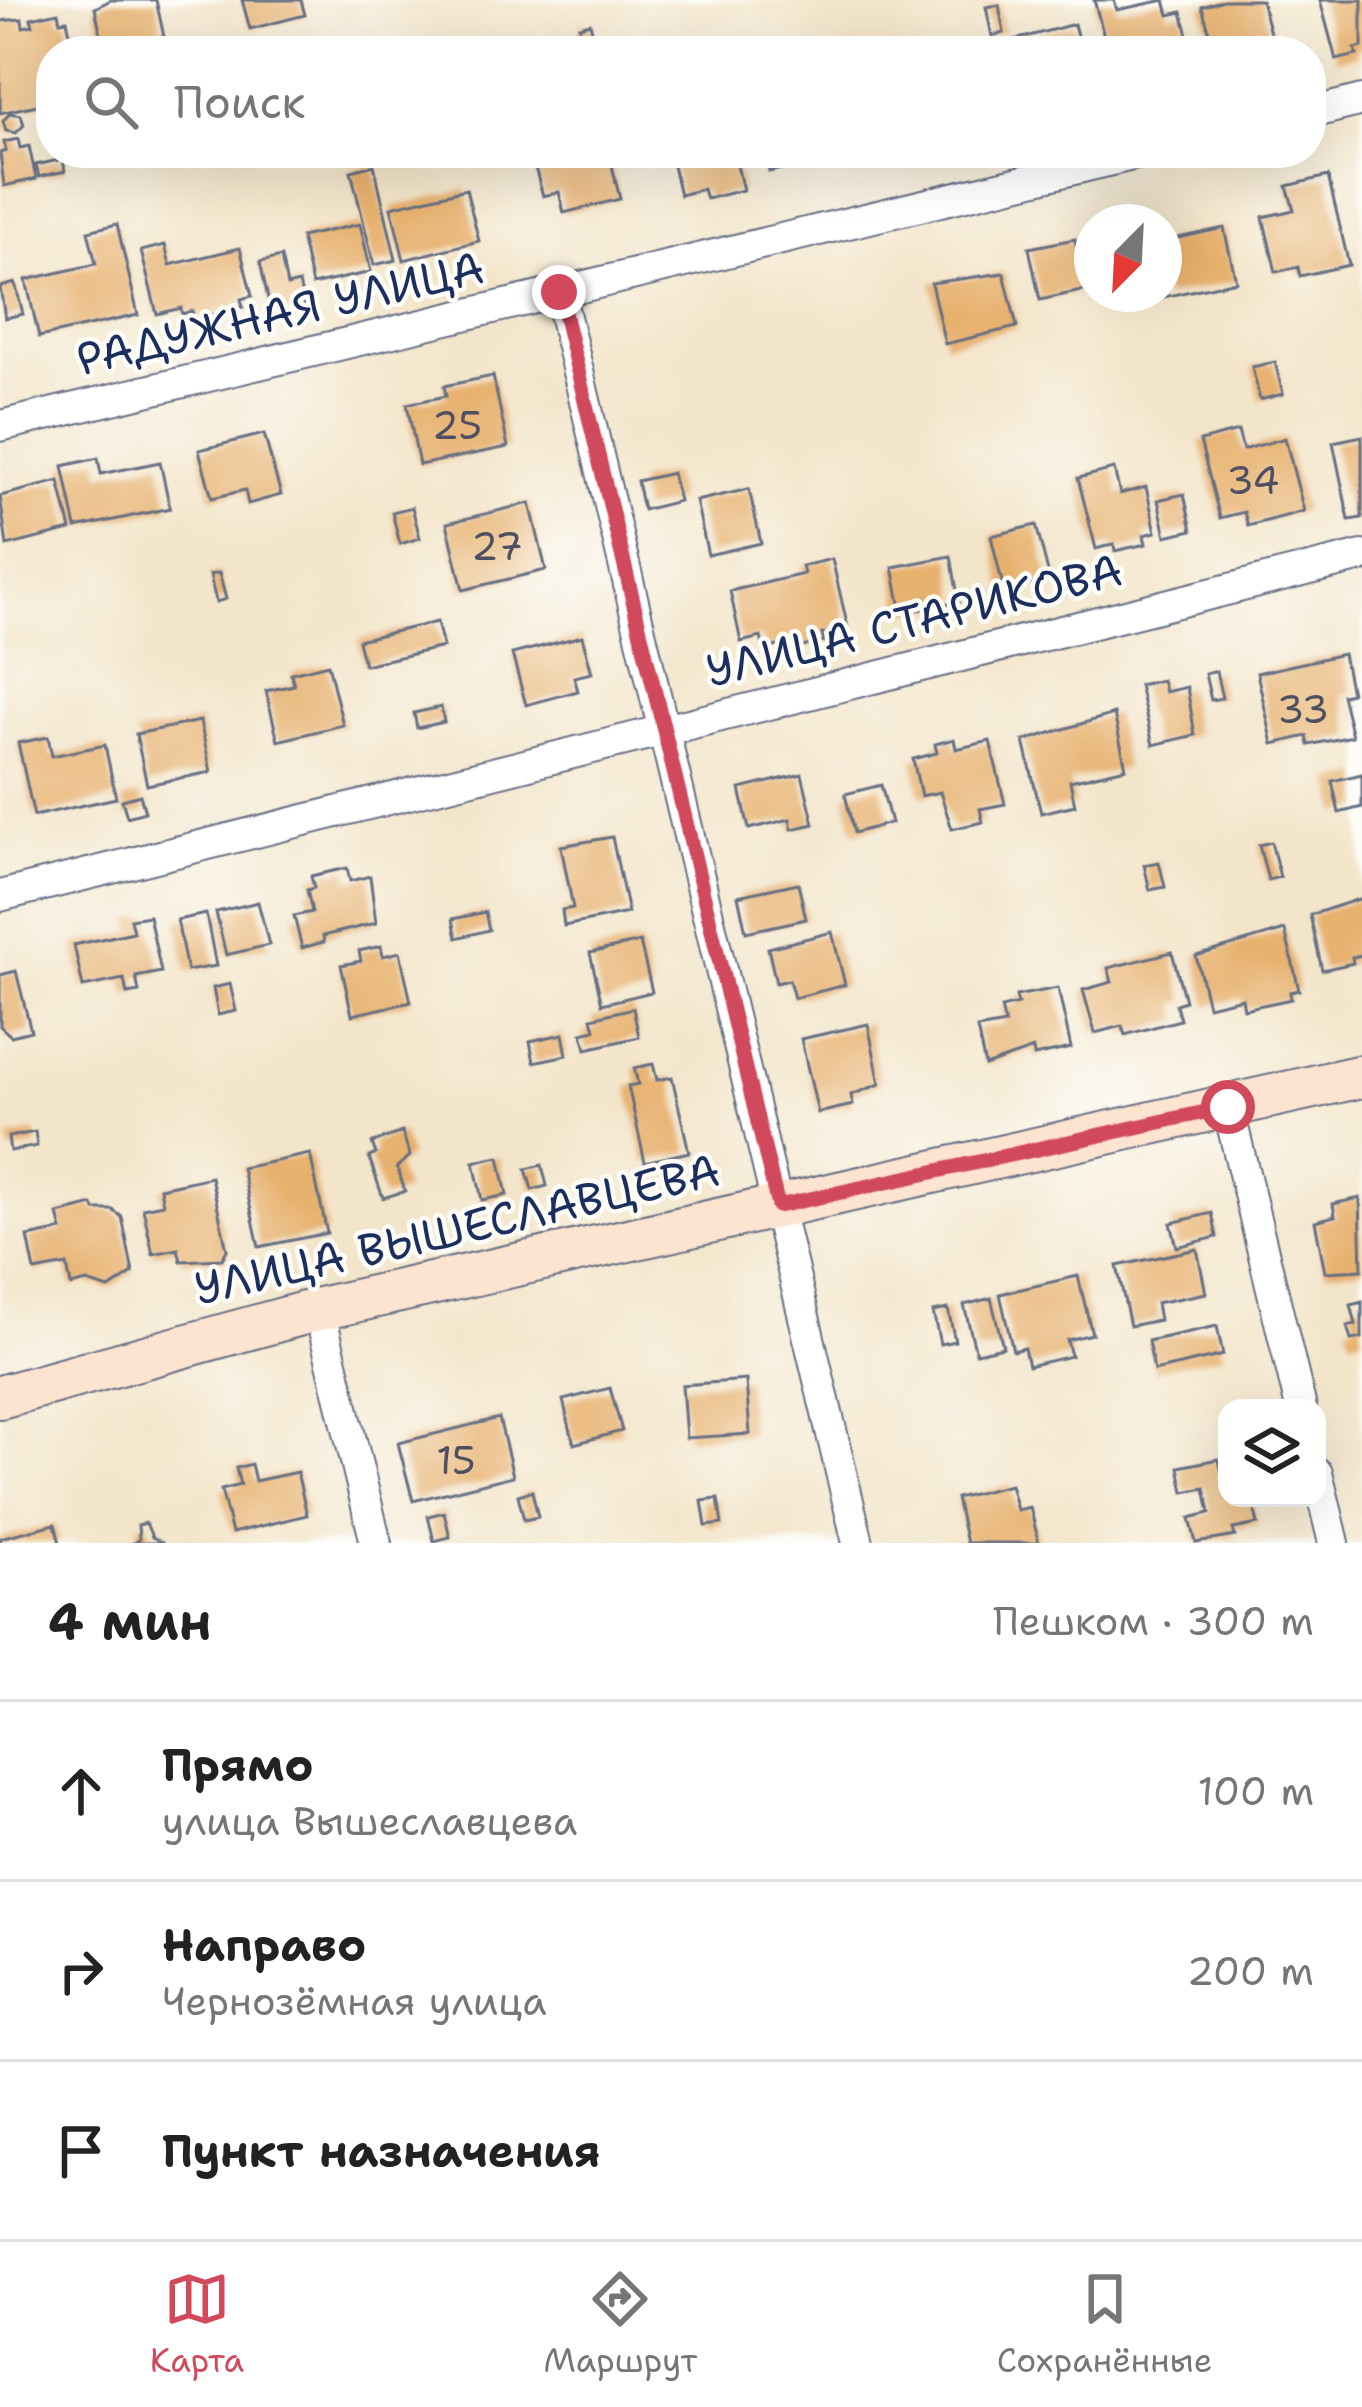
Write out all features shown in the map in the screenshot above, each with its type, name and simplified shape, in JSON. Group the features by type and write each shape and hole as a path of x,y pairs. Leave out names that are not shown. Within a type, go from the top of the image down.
{"street":[{"path":"1326,108 1362,100"},
{"name":"РАДУЖНАЯ УЛИЦА","path":"0,426 1078,168"},
{"path":"559,292 858,1543"},
{"name":"УЛИЦА СТАРИКОВА","path":"0,896 1362,556"},
{"name":"УЛИЦА ВЫШЕСЛАВЦЕВА","path":"0,1397 319,1309 1362,1076"},
{"path":"1228,1107 1299,1399"},
{"path":"319,1309 376,1543"},
{"path":"1325,1507 1334,1543"}],"building":[{"path":"111,0 156,0 164,36 101,36 95,8"},
{"path":"242,0 301,0 305,15 250,29"},
{"path":"1094,0 1114,0 1117,10 1165,0 1169,15 1182,12 1188,36 1104,36"},
{"path":"1223,0 1261,0 1271,36 1211,36 1202,7"},
{"path":"1320,0 1362,0 1362,47 1355,49 1357,55 1336,60"},
{"path":"999,5 1004,33 992,36 986,7"},
{"path":"58,12 60,21 67,20 71,36 36,36 36,105 0,113 0,21 22,19 23,27 33,25 31,18"},
{"path":"590,23 593,36 582,36 579,26"},
{"path":"1074,24 1077,36 1029,36"},
{"path":"10,113 21,115 24,125 16,133 6,131 3,121"},
{"path":"18,139 20,148 29,146 36,179 4,186 0,153 6,151 4,142"},
{"path":"37,168 64,168 65,171 39,177"},
{"path":"375,168 396,260 374,265 351,171"},
{"path":"535,168 613,168 620,199 564,213 559,192 543,196"},
{"path":"674,168 738,168 743,190 706,199 703,189 680,195"},
{"path":"1328,176 1349,265 1300,276 1298,267 1276,272 1263,217 1294,210 1287,186"},
{"path":"466,189 479,241 404,260 391,207"},
{"path":"117,224 138,315 39,337 26,280 96,264 88,231"},
{"path":"360,224 371,272 312,285 301,237"},
{"path":"1224,228 1236,281 1182,293 1182,237"},
{"path":"1074,239 1074,293 1040,300 1029,248"},
{"path":"165,245 170,265 240,248 252,296 241,299 243,307 194,319 192,311 182,314 181,308 157,314 141,251"},
{"path":"281,257 287,286 299,283 305,310 272,317 260,262"},
{"path":"1004,273 1017,327 945,344 931,283"},
{"path":"15,283 23,314 5,318 0,287"},
{"path":"1275,362 1283,394 1260,400 1252,367"},
{"path":"493,376 508,447 419,465 407,404 446,396 444,386"},
{"path":"1238,431 1243,450 1285,438 1304,511 1248,526 1244,512 1220,518 1200,441"},
{"path":"264,434 281,495 248,504 245,490 212,498 199,450"},
{"path":"1362,436 1362,518 1349,520 1333,442"},
{"path":"98,458 101,474 160,462 170,508 76,528 63,466"},
{"path":"1114,469 1120,494 1146,487 1156,532 1144,535 1146,544 1115,551 1114,544 1096,549 1078,478"},
{"path":"672,473 679,501 643,510 637,481"},
{"path":"59,481 71,530 7,546 0,496"},
{"path":"749,489 761,543 708,555 696,501"},
{"path":"1184,494 1192,530 1166,536 1158,500"},
{"path":"530,503 546,570 463,590 447,523"},
{"path":"412,507 420,538 400,544 392,512"},
{"path":"1036,525 1050,580 1004,591 991,536"},
{"path":"951,556 959,602 902,613 893,567"},
{"path":"832,559 848,628 822,634 824,642 789,650 788,644 764,649 761,637 741,642 730,591 804,574 802,566"},
{"path":"219,573 226,599 216,602 210,575"},
{"path":"437,622 443,647 364,665 358,640"},
{"path":"582,636 592,673 574,677 578,691 526,705 512,654"},
{"path":"1343,654 1351,693 1342,695 1352,736 1309,745 1307,736 1273,744 1257,673"},
{"path":"328,664 343,725 278,741 266,691 294,685 291,673"},
{"path":"1216,671 1222,698 1211,700 1205,674"},
{"path":"1162,680 1165,692 1187,687 1195,735 1153,745 1139,685"},
{"path":"441,707 444,722 417,728 414,713"},
{"path":"1114,714 1126,768 1070,781 1075,805 1041,813 1024,741"},
{"path":"200,721 211,772 147,785 136,734"},
{"path":"48,737 52,756 105,745 116,798 34,816 18,743"},
{"path":"954,739 956,749 990,741 1005,804 980,809 983,822 952,829 940,792 921,796 913,759 937,753 935,744"},
{"path":"802,774 814,824 792,829 790,819 749,829 740,789"},
{"path":"1362,774 1362,807 1339,813 1332,781"},
{"path":"881,785 891,823 854,833 845,794"},
{"path":"140,795 145,812 127,817 122,800"},
{"path":"612,837 628,913 564,926 562,910 573,908 561,846"},
{"path":"1271,842 1280,877 1268,880 1259,845"},
{"path":"1159,862 1165,887 1150,890 1144,865"},
{"path":"347,868 350,881 370,876 376,923 323,936 324,942 302,948 294,916 312,912 307,890 314,888 311,876"},
{"path":"798,883 806,919 746,932 738,896"},
{"path":"1362,898 1362,955 1352,957 1353,963 1322,970 1310,915"},
{"path":"258,902 269,945 226,955 216,912"},
{"path":"485,912 489,930 457,938 453,919"},
{"path":"206,914 216,966 187,971 177,920"},
{"path":"149,916 161,972 136,977 139,992 127,994 124,979 83,987 74,945 133,932 130,919"},
{"path":"1285,930 1299,990 1290,992 1291,999 1244,1009 1242,998 1208,1006 1196,956"},
{"path":"832,932 845,985 794,998 789,980 776,983 768,948"},
{"path":"640,942 652,992 602,1004 590,953"},
{"path":"381,946 383,956 400,952 411,1002 352,1015 341,965 361,961 359,951"},
{"path":"1172,952 1185,1001 1176,1004 1180,1020 1125,1035 1122,1026 1095,1033 1083,990 1112,982 1108,968"},
{"path":"16,971 31,1031 11,1036 0,1026 0,975"},
{"path":"230,984 236,1011 218,1015 213,988"},
{"path":"1058,988 1071,1048 1034,1056 1033,1049 985,1066 977,1029 1005,1024 1001,1008 1018,1004 1016,996"},
{"path":"633,1008 639,1037 586,1049 582,1033 595,1030 592,1018"},
{"path":"868,1024 880,1084 851,1095 853,1105 818,1113 801,1039"},
{"path":"563,1034 567,1055 534,1062 530,1041"},
{"path":"653,1064 657,1080 672,1077 689,1152 645,1162 628,1086 638,1084 634,1068"},
{"path":"35,1132 37,1146 10,1151 8,1137"},
{"path":"402,1132 410,1156 397,1167 405,1191 383,1198 369,1157 376,1154 372,1143"},
{"path":"310,1154 327,1233 259,1247 242,1168"},
{"path":"499,1157 507,1195 482,1200 474,1162"},
{"path":"542,1165 547,1186 532,1190 526,1169"},
{"path":"211,1177 227,1250 222,1259 181,1261 178,1249 153,1254 143,1208 163,1204 160,1188"},
{"path":"1360,1198 1362,1270 1325,1272 1315,1221 1335,1216 1333,1204"},
{"path":"93,1205 95,1210 113,1210 122,1217 133,1273 109,1289 87,1282 71,1286 67,1265 35,1271 28,1237 62,1230 58,1214"},
{"path":"1212,1213 1217,1237 1177,1247 1171,1223"},
{"path":"1197,1249 1206,1293 1156,1303 1159,1320 1130,1326 1117,1266"},
{"path":"1078,1276 1092,1334 1067,1340 1071,1356 1028,1366 1024,1348 1013,1351 1000,1294"},
{"path":"991,1298 1003,1347 976,1353 964,1305"},
{"path":"1362,1302 1362,1338 1351,1340 1347,1326 1356,1324 1351,1305"},
{"path":"948,1309 955,1341 940,1344 933,1312"},
{"path":"1217,1326 1223,1355 1154,1371 1148,1341"},
{"path":"746,1380 750,1434 686,1438 682,1385"},
{"path":"610,1388 622,1431 574,1444 563,1400"},
{"path":"499,1418 513,1476 413,1501 398,1443"},
{"path":"1218,1459 1218,1507 1254,1507 1258,1524 1233,1529 1235,1536 1196,1543 1190,1518 1210,1513 1205,1488 1184,1492 1179,1467"},
{"path":"251,1464 255,1481 297,1472 307,1515 232,1533 221,1490 240,1485 236,1468"},
{"path":"1010,1485 1017,1510 1030,1507 1039,1543 966,1543 956,1498"},
{"path":"532,1491 538,1517 524,1520 518,1495"},
{"path":"718,1499 722,1524 706,1526 702,1501"},
{"path":"444,1512 450,1537 434,1541 428,1516"},
{"path":"146,1523 152,1537 163,1543 133,1543 139,1539 138,1525"},
{"path":"55,1524 60,1543 0,1543 0,1538"}],"route":[{"path":"559,292 668,765 778,1206 1228,1107"}]}
